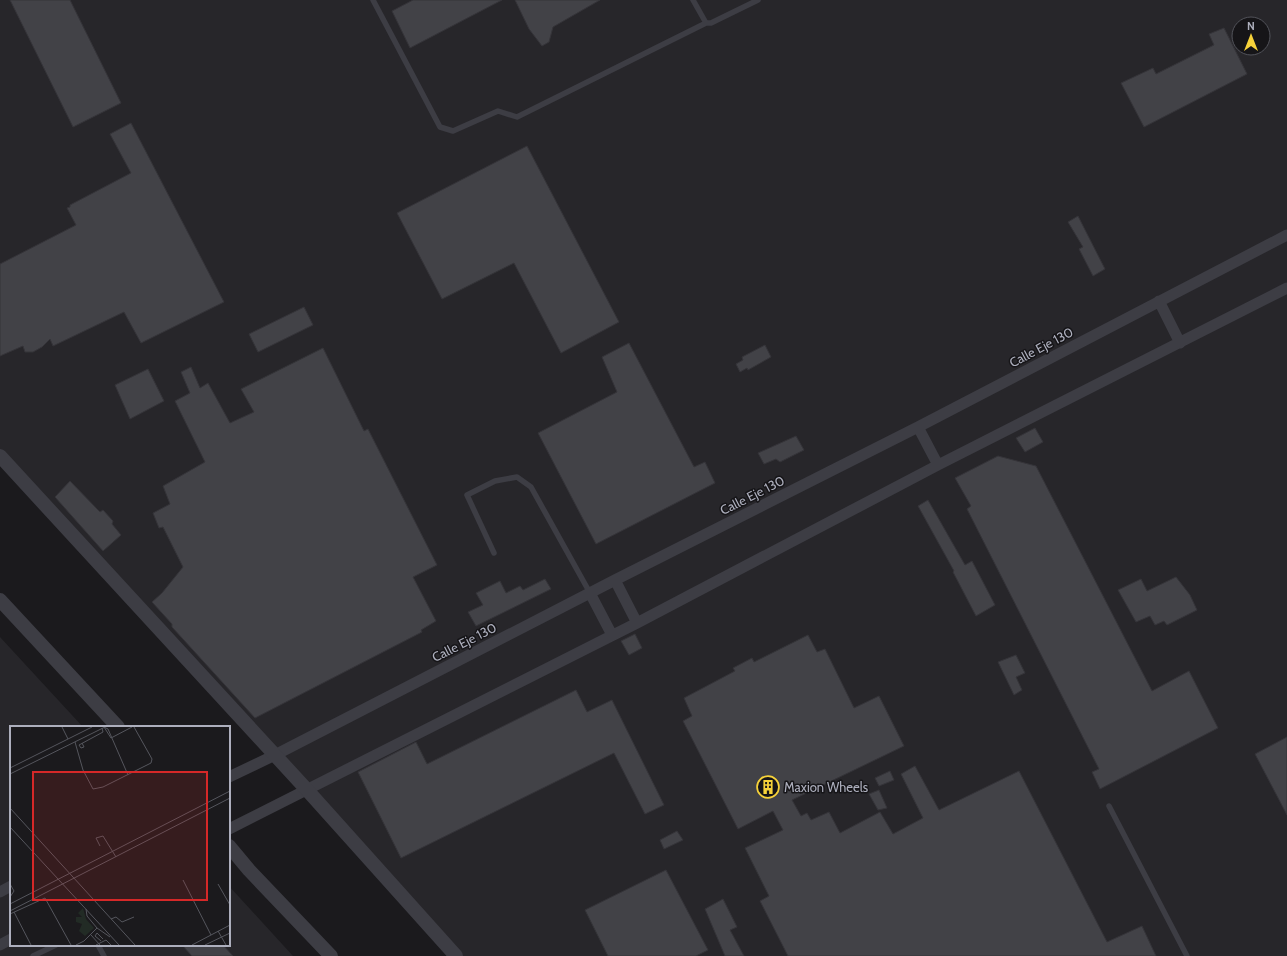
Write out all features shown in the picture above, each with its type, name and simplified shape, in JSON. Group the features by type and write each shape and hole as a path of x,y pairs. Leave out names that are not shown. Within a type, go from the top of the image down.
{"street":[{"name":"Calle Eje 130","path":"230,777 918,427 1287,235"},
{"path":"230,829 637,623 938,465 1287,288"},
{"path":"1159,301 1180,343"},
{"path":"918,427 938,465"},
{"path":"0,456 308,790 456,956"},
{"path":"615,580 637,623"},
{"path":"590,593 612,635"},
{"path":"0,600 117,726"},
{"path":"230,847 249,870 331,956"},
{"path":"0,892 10,887"},
{"path":"0,945 10,940"}],"lane":[{"path":"373,0 440,128 453,131 498,111 517,117 706,23 711,23 758,0"},
{"path":"693,0 706,23"},
{"path":"494,553 468,495 496,481 517,477 531,487 590,593"},
{"path":"1109,806 1187,956"},
{"path":"34,956 54,946"},
{"path":"99,946 104,956"}],"shaded area":[{"path":"0,0 1287,0 1287,956 453,956 0,463"},
{"path":"0,637 82,726 10,726 10,946 230,946 230,887 293,956 0,956"}],"building":[{"path":"10,0 70,0 121,103 73,127"},
{"path":"413,0 502,0 410,48 392,11"},
{"path":"515,0 600,0 553,27 549,42 542,46 529,29"},
{"path":"1224,28 1231,42 1231,56 1238,56 1247,74 1144,127 1121,83 1153,68 1156,74 1214,45 1209,34"},
{"path":"131,123 224,302 141,343 124,312 53,346 50,339 42,347 33,352 25,352 23,346 0,356 0,264 76,225 67,208 70,207 70,205 131,173 110,134"},
{"path":"527,146 619,322 561,353 514,263 442,299 397,213"},
{"path":"1078,216 1105,269 1093,276 1079,249 1083,247 1068,222"},
{"path":"304,307 313,325 258,352 249,334"},
{"path":"629,343 694,467 705,462 715,483 596,544 538,433 617,392 602,357"},
{"path":"765,345 771,357 748,370 747,368 740,372 736,364 743,360 742,357"},
{"path":"323,348 364,431 368,429 437,565 413,577 436,621 421,630 422,632 255,718 172,627 172,624 152,602 162,593 183,567 163,527 159,528 153,513 170,504 163,486 205,462 175,401 190,393 181,372 191,367 200,388 208,383 230,423 254,412 241,389"},
{"path":"148,369 164,401 130,419 115,385"},
{"path":"1035,428 1043,442 1025,452 1016,438"},
{"path":"796,436 804,450 780,462 776,459 764,464 758,453"},
{"path":"998,456 1036,466 1152,691 1189,671 1218,728 1100,789 1092,772 1099,769 967,509 971,506 955,478"},
{"path":"70,481 100,512 103,510 113,521 112,524 121,535 103,551 55,497"},
{"path":"928,500 965,565 972,561 995,605 976,616 953,572 954,571 918,506"},
{"path":"1176,577 1190,595 1197,610 1167,625 1164,621 1155,625 1150,616 1136,622 1118,590 1141,579 1147,591"},
{"path":"545,579 551,589 476,626 468,612 483,605 476,593 500,581 506,593 520,586 523,590"},
{"path":"635,634 642,648 629,655 621,641"},
{"name":"Maxion Wheels","path":"808,635 817,652 825,649 854,708 879,696 904,746 792,800 801,816 807,813 811,820 829,812 840,833 880,812 893,834 923,818 901,774 915,766 939,810 1019,771 1107,942 1142,926 1156,956 788,956 760,901 769,896 745,848 783,830 773,811 738,829 683,721 692,716 684,698 735,671 733,668 752,658 754,662"},
{"path":"1016,655 1025,673 1016,677 1022,690 1014,695 998,662"},
{"path":"576,690 587,712 612,700 664,805 645,814 614,753 401,858 358,772 416,742 427,764"},
{"path":"1287,737 1287,815 1255,754"},
{"path":"890,771 894,780 879,786 875,778"},
{"path":"879,790 887,808 878,810 869,794"},
{"path":"677,831 683,840 664,849 660,840"},
{"path":"666,870 708,950 696,956 608,956 585,910"},
{"path":"723,899 737,927 730,930 744,956 725,956 705,909"},
{"path":"183,946 224,946 233,956 192,956"}],"place":[{"name":"Maxion Wheels","path":"768,787"}]}
